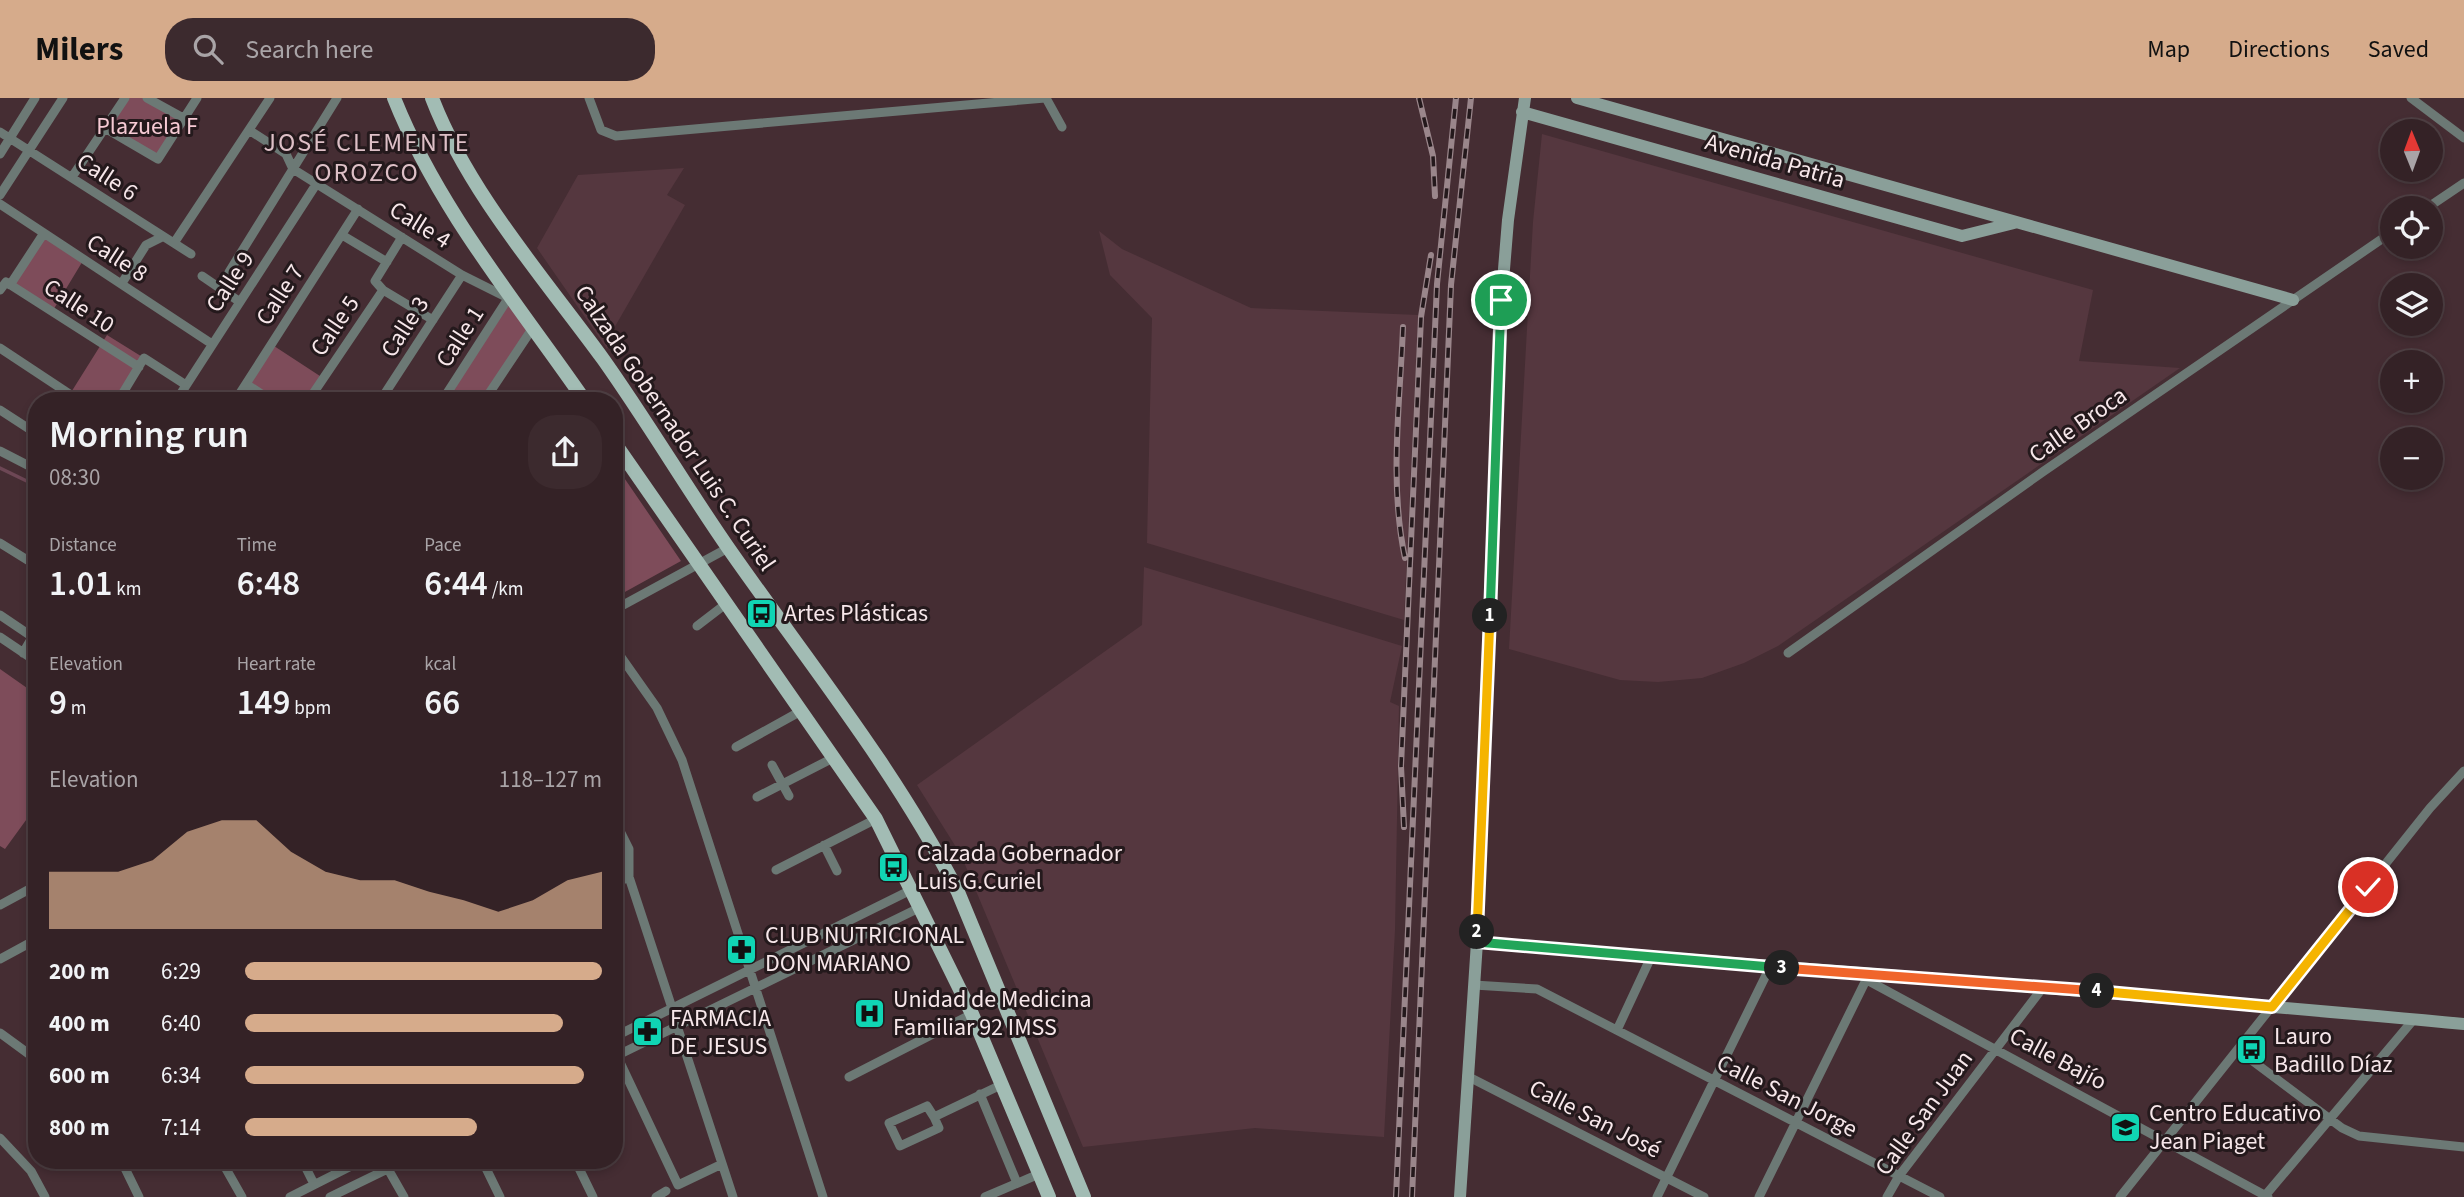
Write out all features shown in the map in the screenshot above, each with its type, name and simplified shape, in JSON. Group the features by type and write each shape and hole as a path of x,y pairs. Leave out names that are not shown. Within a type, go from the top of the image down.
{"main road":[{"path":"394,98 427,171 509,296 534,326 579,392"},
{"name":"Calzada Gobernador Luis C. Curiel","path":"432,98 484,195 608,367 729,548 897,783 935,846 958,892 1084,1197"},
{"path":"623,455 877,819 972,1014 1049,1197"}],"street":[{"path":"0,155 4,134 35,98"},
{"path":"0,195 62,98"},
{"path":"72,177 125,98"},
{"path":"147,98 185,119"},
{"path":"105,128 158,159 197,98"},
{"name":"Calle 9","path":"229,272 337,98"},
{"path":"589,98 598,125 605,133 616,136 1046,98 1062,127"},
{"path":"1460,1197 1477,942 1501,306 1508,220 1525,98"},
{"name":"Avenida Patria","path":"1577,98 2293,300"},
{"path":"2412,98 2464,138"},
{"path":"174,243 268,99"},
{"name":"Avenida Patria","path":"1522,112 1962,236 2017,222"},
{"name":"Calle 4","path":"248,130 286,154 293,169 462,275 491,292 509,296"},
{"name":"Calle 6","path":"4,134 191,254"},
{"name":"Calle 9","path":"182,392 317,183"},
{"path":"2443,197 2464,183"},
{"name":"Calle 8","path":"0,204 122,282 212,344"},
{"name":"Calle 7","path":"240,392 358,209"},
{"path":"10,285 44,233"},
{"path":"342,235 387,262"},
{"path":"122,282 146,245 162,237"},
{"name":"Calle 5","path":"314,392 383,290 375,281 402,237"},
{"name":"Calle Broca","path":"1788,653 2044,471 2380,240"},
{"name":"Calle 3","path":"386,392 462,275"},
{"path":"202,276 240,302"},
{"name":"Calle 10","path":"0,290 6,282 142,363 186,385"},
{"path":"383,290 433,320"},
{"name":"Calle 1","path":"448,392 509,296"},
{"path":"490,392 534,326"},
{"path":"0,348 66,392"},
{"path":"124,392 142,363"},
{"path":"246,384 258,392"},
{"path":"0,410 28,428"},
{"path":"0,451 28,465"},
{"path":"0,543 28,560"},
{"path":"623,605 729,548"},
{"path":"696,625 727,603"},
{"path":"0,615 28,631"},
{"path":"0,637 28,656"},
{"path":"23,653 28,646"},
{"path":"623,660 657,709 682,760 747,969 823,1197"},
{"path":"736,747 801,711"},
{"path":"757,797 833,758"},
{"path":"772,765 789,796"},
{"path":"2120,1197 2463,775"},
{"path":"776,870 877,819"},
{"path":"623,837 629,849 629,877 672,1008"},
{"path":"824,845 837,871"},
{"path":"623,880 629,877"},
{"path":"0,905 28,890"},
{"path":"623,1032 747,969 913,890"},
{"path":"623,1053 921,907"},
{"path":"1477,942 1868,977 2044,986 2464,1024"},
{"path":"0,959 28,946"},
{"path":"1617,1030 1651,957"},
{"path":"1657,1197 1770,967"},
{"path":"1759,1197 1868,977"},
{"name":"Calle Bajío","path":"1868,977 2266,1197"},
{"name":"Calle San Jorge","path":"1474,985 1537,989 1940,1197"},
{"name":"Calle San Juan","path":"1887,1197 1899,1175 2044,986"},
{"path":"849,1077 972,1014"},
{"path":"2266,1197 2414,1019"},
{"path":"677,1027 733,1197"},
{"path":"0,1033 28,1053"},
{"path":"2238,1050 2330,1119 2359,1136 2464,1147"},
{"path":"623,1073 678,1185 722,1164"},
{"name":"Calle San José","path":"1467,1076 1704,1197"},
{"path":"934,1116 1003,1084"},
{"path":"980,1094 1017,1183"},
{"path":"927,1106 934,1116 939,1128 900,1146 889,1123 927,1106"},
{"path":"0,1138 28,1168"},
{"path":"29,1169 45,1197"},
{"path":"125,1169 139,1197"},
{"path":"225,1169 242,1197"},
{"path":"306,1169 314,1184"},
{"path":"290,1197 345,1169"},
{"path":"330,1197 388,1169 404,1197"},
{"path":"486,1169 500,1197"},
{"path":"579,1169 593,1197"},
{"path":"985,1197 1039,1174"},
{"path":"656,1197 666,1191"}],"shaded area":[{"path":"1542,134 2093,290 2079,361 2180,368 1778,646 1744,663 1702,678 1658,682 1620,680 1509,649 1533,222"},
{"path":"684,168 667,195 685,205 613,330 616,332 607,349 537,248 578,175"},
{"path":"1099,231 1122,249 1251,308 1418,315 1404,620 1147,543 1152,318 1110,275"},
{"path":"1144,567 1402,646 1390,702 1399,706 1395,930 1384,1137 1255,1128 1083,1147 961,855 917,785 1142,625"}],"green space":[{"name":"Plazuela F","path":"125,98 147,98 185,119 158,159 105,128"},
{"path":"44,233 84,259 52,312 10,285"},
{"path":"506,304 533,326 488,392 450,392"},
{"path":"107,335 144,358 123,392 71,392"},
{"path":"271,344 323,378 314,392 258,392 246,384"},
{"path":"623,476 681,561 623,593"},
{"path":"0,669 28,689 28,817 5,849 0,846"}],"waterway":[{"path":"0,468 28,482"}],"railway":[{"path":"1419,98 1433,156 1435,196"},
{"path":"1396,1197 1437,284 1456,98"},
{"path":"1412,1197 1451,285 1471,98"},
{"path":"1404,827 1401,766 1421,317 1431,255"},
{"path":"1403,327 1397,472 1400,530 1405,558"}],"place":[{"name":"Artes Plásticas","path":"761,613"},
{"name":"Calzada Gobernador Luis G.Curiel","path":"894,867"},
{"name":"CLUB NUTRICIONAL DON MARIANO","path":"742,949"},
{"name":"Unidad de Medicina Familiar 92 IMSS","path":"870,1013"},
{"name":"FARMACIA DE JESUS","path":"647,1032"},
{"name":"Lauro Badillo Díaz","path":"2251,1050"},
{"name":"Centro Educativo Jean Piaget","path":"2126,1127"}],"district":[{"name":"JOSÉ CLEMENTE OROZCO","path":"367,157"}],"route":[{"path":"1501,300 1477,942 1870,975 1999,982 2272,1007 2368,887"}]}
